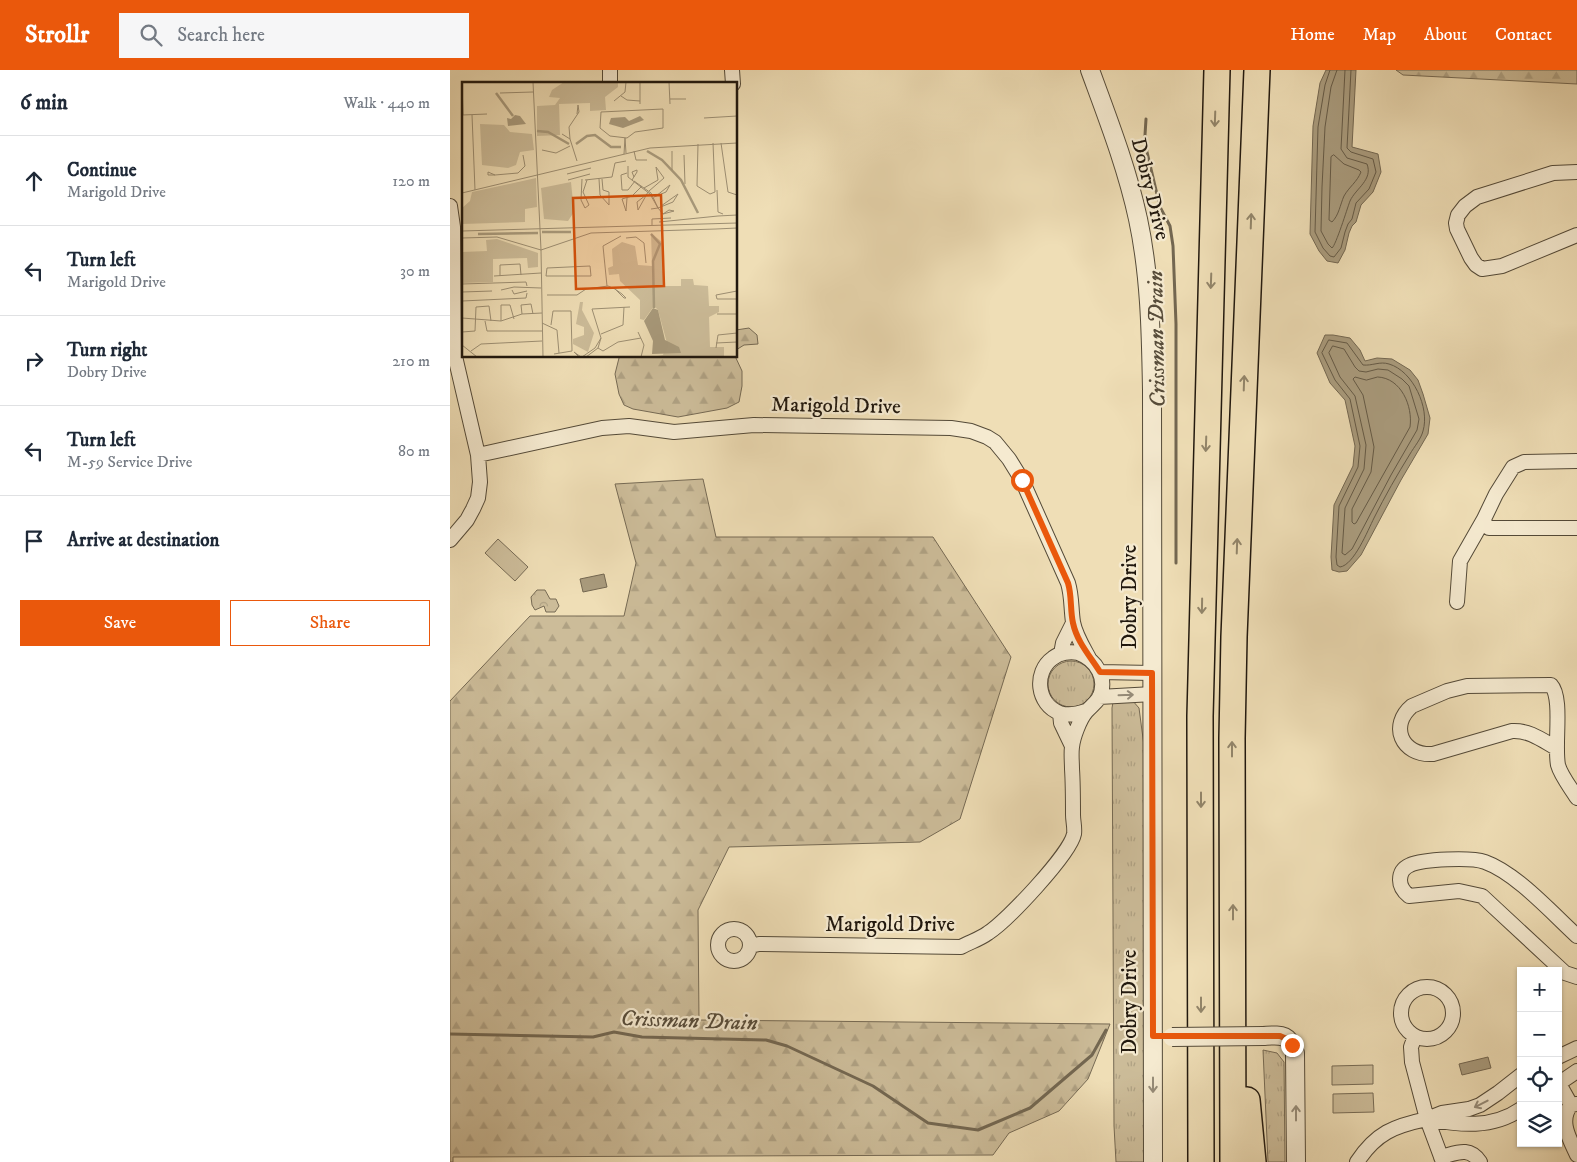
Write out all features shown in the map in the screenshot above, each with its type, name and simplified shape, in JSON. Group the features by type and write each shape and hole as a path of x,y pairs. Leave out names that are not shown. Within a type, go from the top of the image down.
{"highway":[{"path":"1201,1162 1201,669 1217,70"},
{"path":"1233,1162 1232,738 1234,637 1257,70"},
{"path":"1233,960 1253,1162"},
{"path":"1192,1162 1201,1085"}],"street":[{"name":"Dobry Drive","path":"1090,70 1132,190 1139,221 1147,280 1150,323 1152,390 1153,1162"},
{"path":"1577,172 1553,173 1477,197 1464,206 1456,221 1457,230 1471,258 1482,269 1502,266 1577,235"},
{"path":"450,206 452,219 454,352 478,456 480,482 478,498 467,520 450,540"},
{"name":"Marigold Drive","path":"478,456 602,428 622,426 674,432 754,425 951,428 971,431 995,442 1017,470 1068,583 1071,594 1073,623 1082,646 1100,672"},
{"path":"1457,602 1460,561 1484,520 1500,486 1513,467 1524,462 1577,461"},
{"path":"1484,520 1487,527 1494,528 1577,528"},
{"name":"Marigold Drive","path":"1072,746 1061,723 1060,713 1052,709 1045,702 1039,683 1045,665 1052,658 1061,654 1063,643 1073,623"},
{"path":"1061,654 1075,652 1089,658"},
{"path":"1152,673 1100,672 1102,687 1099,697 1152,694"},
{"path":"1556,748 1533,734 1519,730 1504,732 1433,754 1417,754 1404,744 1400,734 1401,724 1406,710 1447,690 1467,686 1549,684 1553,686 1557,699 1556,748 1559,768 1577,798"},
{"name":"Marigold Drive","path":"750,946 759,944 961,946 988,934 1010,915 1068,849 1074,834 1072,746 1086,711 1099,697"},
{"path":"1060,713 1073,715 1086,711"},
{"path":"1577,936 1513,877 1500,868 1485,862 1464,858 1417,863 1406,867 1401,875 1401,885 1409,896 1459,891 1482,896 1565,973 1577,977"},
{"path":"1153,1036 1286,1037 1295,1053 1296,1162"},
{"path":"1415,1036 1411,1047 1412,1062 1427,1119 1442,1160 1457,1153 1470,1152 1480,1162"},
{"path":"1562,1055 1577,1048"},
{"path":"1562,1080 1577,1071"},
{"path":"1357,1162 1371,1144 1387,1131 1405,1123 1480,1105 1498,1094 1517,1078"},
{"path":"1562,1088 1574,1104 1565,1115 1566,1128 1577,1155"},
{"path":"1427,1119 1449,1123 1482,1124 1498,1121 1517,1111"}],"green space":[{"path":"1396,70 1577,70 1577,84 1403,75"},
{"path":"749,328 757,335 758,344 744,345 738,349 738,330"},
{"path":"619,358 736,358 742,371 742,386 739,402 727,408 678,417 633,409 624,405 619,394 615,374"},
{"path":"703,479 716,537 933,537 1011,657 960,819 920,842 729,847 698,910 699,1020 1110,1024 1088,1079 1059,1111 1009,1133 993,1155 453,1157 453,1162 450,1162 450,701 530,616 624,616 636,563 615,484"},
{"path":"498,539 528,567 515,581 485,553"},
{"path":"537,590 545,590 550,599 556,599 559,606 555,612 546,612 544,606 535,610 531,597"},
{"path":"1067,661 1075,661 1084,665 1090,671 1094,684 1090,697 1084,703 1075,707 1067,707 1058,703 1052,697 1048,688 1048,680 1052,671 1058,665"},
{"path":"1132,700 1139,708 1144,746 1145,1162 1116,1162 1114,1126 1112,708 1113,702"},
{"path":"1263,1050 1277,1053 1284,1062 1285,1162 1268,1162"},
{"path":"1373,1065 1373,1084 1332,1085 1332,1066"},
{"path":"1373,1093 1374,1112 1333,1113 1333,1094"}],"water":[{"path":"1326,70 1356,70 1352,147 1378,154 1381,172 1373,192 1361,205 1356,222 1349,233 1345,250 1338,263 1327,261 1310,234 1313,126 1320,83"},
{"path":"1325,335 1350,338 1360,350 1365,361 1377,358 1392,359 1410,370 1418,380 1430,418 1428,434 1361,555 1347,571 1339,572 1332,570 1331,557 1334,505 1353,466 1355,446 1345,400 1330,383 1317,353"},
{"path":"604,574 607,587 583,592 580,579"},
{"path":"1488,1057 1491,1068 1462,1075 1459,1064"}],"waterway":[{"name":"Crissman Drain","path":"1146,119 1147,152 1160,207 1170,226 1173,246 1176,324 1176,563"},
{"name":"Crissman Drain","path":"450,1034 593,1037 614,1032 642,1037 766,1040 787,1046 873,1086 928,1123 978,1130 1030,1108 1092,1055 1106,1030"}],"route":[{"path":"1022,480 1068,583 1071,594 1073,623 1089,658 1100,672 1152,673 1153,1036 1280,1036 1286,1037 1292,1045"}]}
